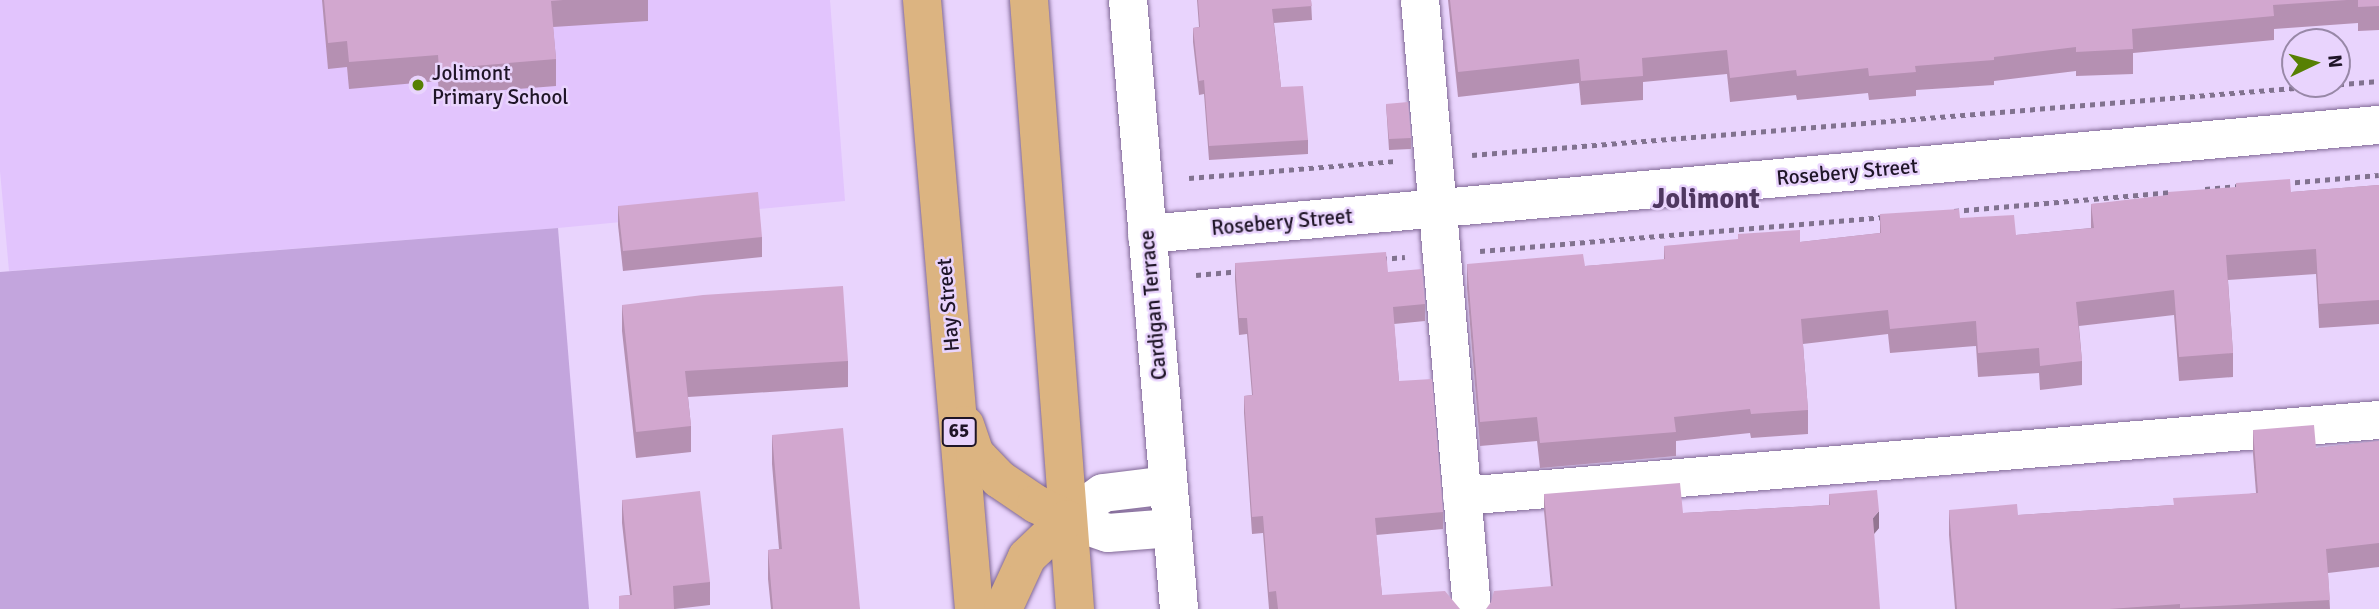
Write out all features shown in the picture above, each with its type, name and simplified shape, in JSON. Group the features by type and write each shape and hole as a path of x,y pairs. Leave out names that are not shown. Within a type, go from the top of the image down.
{"main road":[{"name":"Hay Street","path":"922,0 974,609"},
{"path":"1029,0 1075,609"},
{"path":"956,401 975,454 999,479 1036,504 1068,519"},
{"path":"1003,609 1027,557 1068,519"}],"street":[{"name":"Cardigan Terrace","path":"1128,0 1179,609"},
{"path":"1420,0 1472,609"},
{"name":"Rosebery Street","path":"1147,234 2379,125"},
{"path":"1462,496 2379,420"},
{"path":"1068,519 1103,493 1168,485"},
{"path":"1068,519 1108,533 1172,528"}],"path":[{"path":"1189,177 2379,81"},
{"path":"2283,183 2379,175"},
{"path":"2200,190 2255,185"},
{"path":"1952,211 2186,191"},
{"path":"1373,260 1896,215"},
{"path":"1196,275 1251,270"}],"shaded area":[{"name":"Jolimont Primary School","path":"0,0 830,0 845,201 558,228 9,271 0,171"},
{"path":"558,228 589,609 0,609 0,272"}],"building":[{"path":"324,0 563,0 551,1 556,59 439,69 438,55 349,62 347,41 328,43"},
{"path":"1198,0 1311,0 1312,6 1272,9 1281,87 1303,86 1308,140 1209,146 1204,80 1199,81 1193,28 1200,27"},
{"path":"1450,0 2347,0 2273,5 2274,16 2132,29 2133,49 2076,52 2076,47 1994,57 1994,60 1915,66 1916,72 1869,76 1868,68 1797,76 1796,70 1730,78 1727,50 1642,58 1643,76 1581,81 1579,59 1458,72"},
{"path":"2358,0 2379,0 2379,6 2358,7"},
{"path":"1408,102 1411,138 1389,139 1386,104"},
{"path":"2290,179 2291,192 2379,185 2379,300 2319,304 2316,249 2226,255 2233,353 2179,357 2174,290 2076,302 2082,361 2040,366 2039,348 1978,353 1976,321 1890,329 1888,310 1801,319 1808,410 1751,414 1750,409 1674,417 1676,432 1540,443 1537,417 1480,422 1467,264 1583,254 1585,266 1665,259 1664,246 1738,239 1738,234 1800,230 1800,242 1881,233 1880,214 1959,209 1960,218 2014,215 2016,235 2094,228 2091,204 2168,195 2168,192 2236,187 2236,183"},
{"path":"758,192 762,237 623,251 618,206"},
{"path":"1386,252 1388,272 1422,269 1425,304 1393,307 1399,381 1432,379 1443,512 1375,518 1382,595 1445,591 1460,609 1278,609 1276,591 1269,592 1263,516 1252,517 1244,396 1253,395 1247,318 1239,318 1235,263"},
{"path":"843,286 848,361 685,371 691,426 636,432 622,305 703,295"},
{"path":"2314,425 2316,448 2379,441 2379,543 2326,549 2330,600 2180,608 2180,604 2109,609 1957,609 1949,510 2017,504 2018,515 2174,505 2173,498 2258,493 2253,430"},
{"path":"843,428 860,609 773,609 768,550 782,549 772,435"},
{"path":"1680,483 1683,513 1830,505 1829,494 1877,490 1879,511 1873,518 1880,609 1486,609 1494,591 1553,586 1544,494"},
{"path":"700,491 710,582 673,586 674,609 619,609 619,596 632,595 622,500"}],"place":[{"name":"Jolimont Primary School","path":"418,85"}],"district":[{"name":"Jolimont","path":"1706,199"}]}
